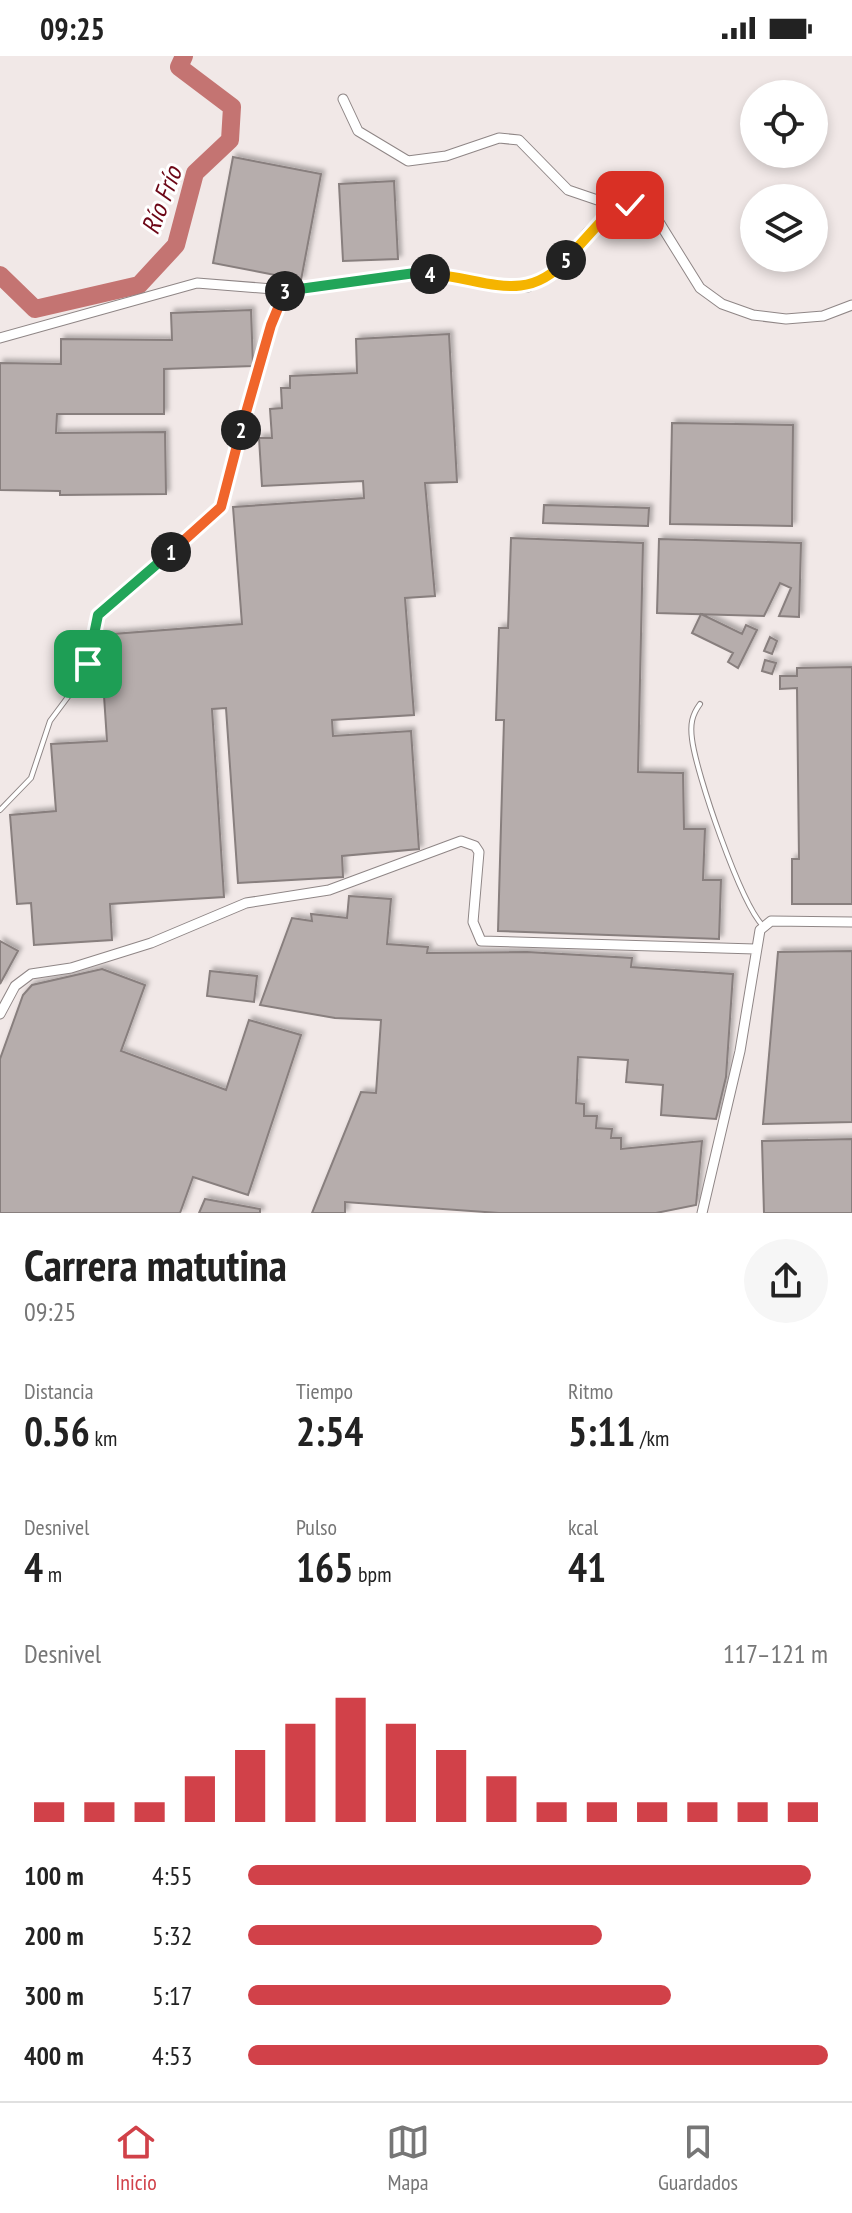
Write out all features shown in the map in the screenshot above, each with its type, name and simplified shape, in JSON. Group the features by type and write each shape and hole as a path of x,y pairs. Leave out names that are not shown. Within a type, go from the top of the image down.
{"street":[{"path":"343,99 358,131 408,161 446,156 499,138 519,140 568,190 615,206 630,205 654,214 706,295 736,311 786,319 823,316 852,305"},
{"path":"0,338 197,283 286,290 415,273 528,287 554,273 615,206"},
{"path":"0,1014 15,986 31,974 71,968 151,943 246,903 329,890 461,841 479,852 473,922 481,941 755,949"},
{"path":"702,1213 740,1051 755,949 763,926 771,921 852,922"}],"lane":[{"path":"0,810 31,778 50,721 82,678 98,615 221,507 261,358 286,290"},
{"path":"700,704 692,716 694,755 744,895 763,926"}],"building":[{"path":"233,157 321,174 301,280 213,263"},
{"path":"394,181 398,259 343,261 339,184"},
{"path":"251,310 253,366 164,369 164,414 57,414 56,433 165,432 166,494 60,495 60,491 0,490 0,363 61,364 61,339 172,340 171,313"},
{"path":"449,334 457,482 425,483 435,596 405,598 414,715 332,720 333,736 411,731 419,849 342,856 343,877 238,883 226,708 212,709 224,897 110,904 112,940 34,945 31,903 17,904 10,815 56,811 51,744 107,741 100,635 242,624 233,507 364,498 363,481 262,486 259,438 272,438 270,409 282,408 281,388 290,388 290,376 357,373 356,339"},
{"path":"672,423 793,425 792,526 670,524"},
{"path":"544,505 649,508 648,526 543,523"},
{"path":"511,538 643,543 638,772 683,773 684,829 705,829 703,880 721,880 719,939 498,931 504,720 496,720 499,628 508,628"},
{"path":"659,539 801,543 799,617 779,616 791,588 780,583 764,616 657,613"},
{"path":"701,614 742,634 746,625 757,630 738,668 728,662 733,653 692,633"},
{"path":"770,637 777,641 772,654 764,651"},
{"path":"765,660 776,663 772,674 762,671"},
{"path":"852,667 852,904 792,904 792,859 799,859 797,688 780,689 780,676 797,676 797,668"},
{"path":"349,896 391,899 387,944 428,947 427,953 527,952 632,958 631,967 733,974 726,1077 716,1119 661,1115 663,1085 626,1082 628,1060 578,1057 576,1103 584,1104 584,1116 597,1116 596,1128 612,1129 611,1138 621,1138 621,1149 702,1141 696,1205 656,1213 499,1213 345,1202 345,1213 312,1213 361,1092 376,1093 381,1020 335,1018 260,1005 292,918 312,921 311,914 347,918"},
{"path":"0,941 18,951 0,984"},
{"path":"852,951 852,1122 763,1124 778,952"},
{"path":"102,969 145,985 121,1051 226,1090 249,1020 301,1035 248,1195 193,1177 180,1213 0,1213 0,1059 23,995 32,985"},
{"path":"210,971 257,976 254,1002 207,996"},
{"path":"852,1139 852,1213 764,1213 762,1141"},
{"path":"205,1199 260,1209 260,1213 199,1213"}],"waterway":[{"name":"Río Frío","path":"0,275 35,309 139,285 176,245 195,173 230,140 232,107 179,67 184,56"}],"route":[{"path":"88,664 98,615 209,521 221,507 261,358 286,290 415,273 528,287 554,273 587,233 615,206 630,205"}]}
